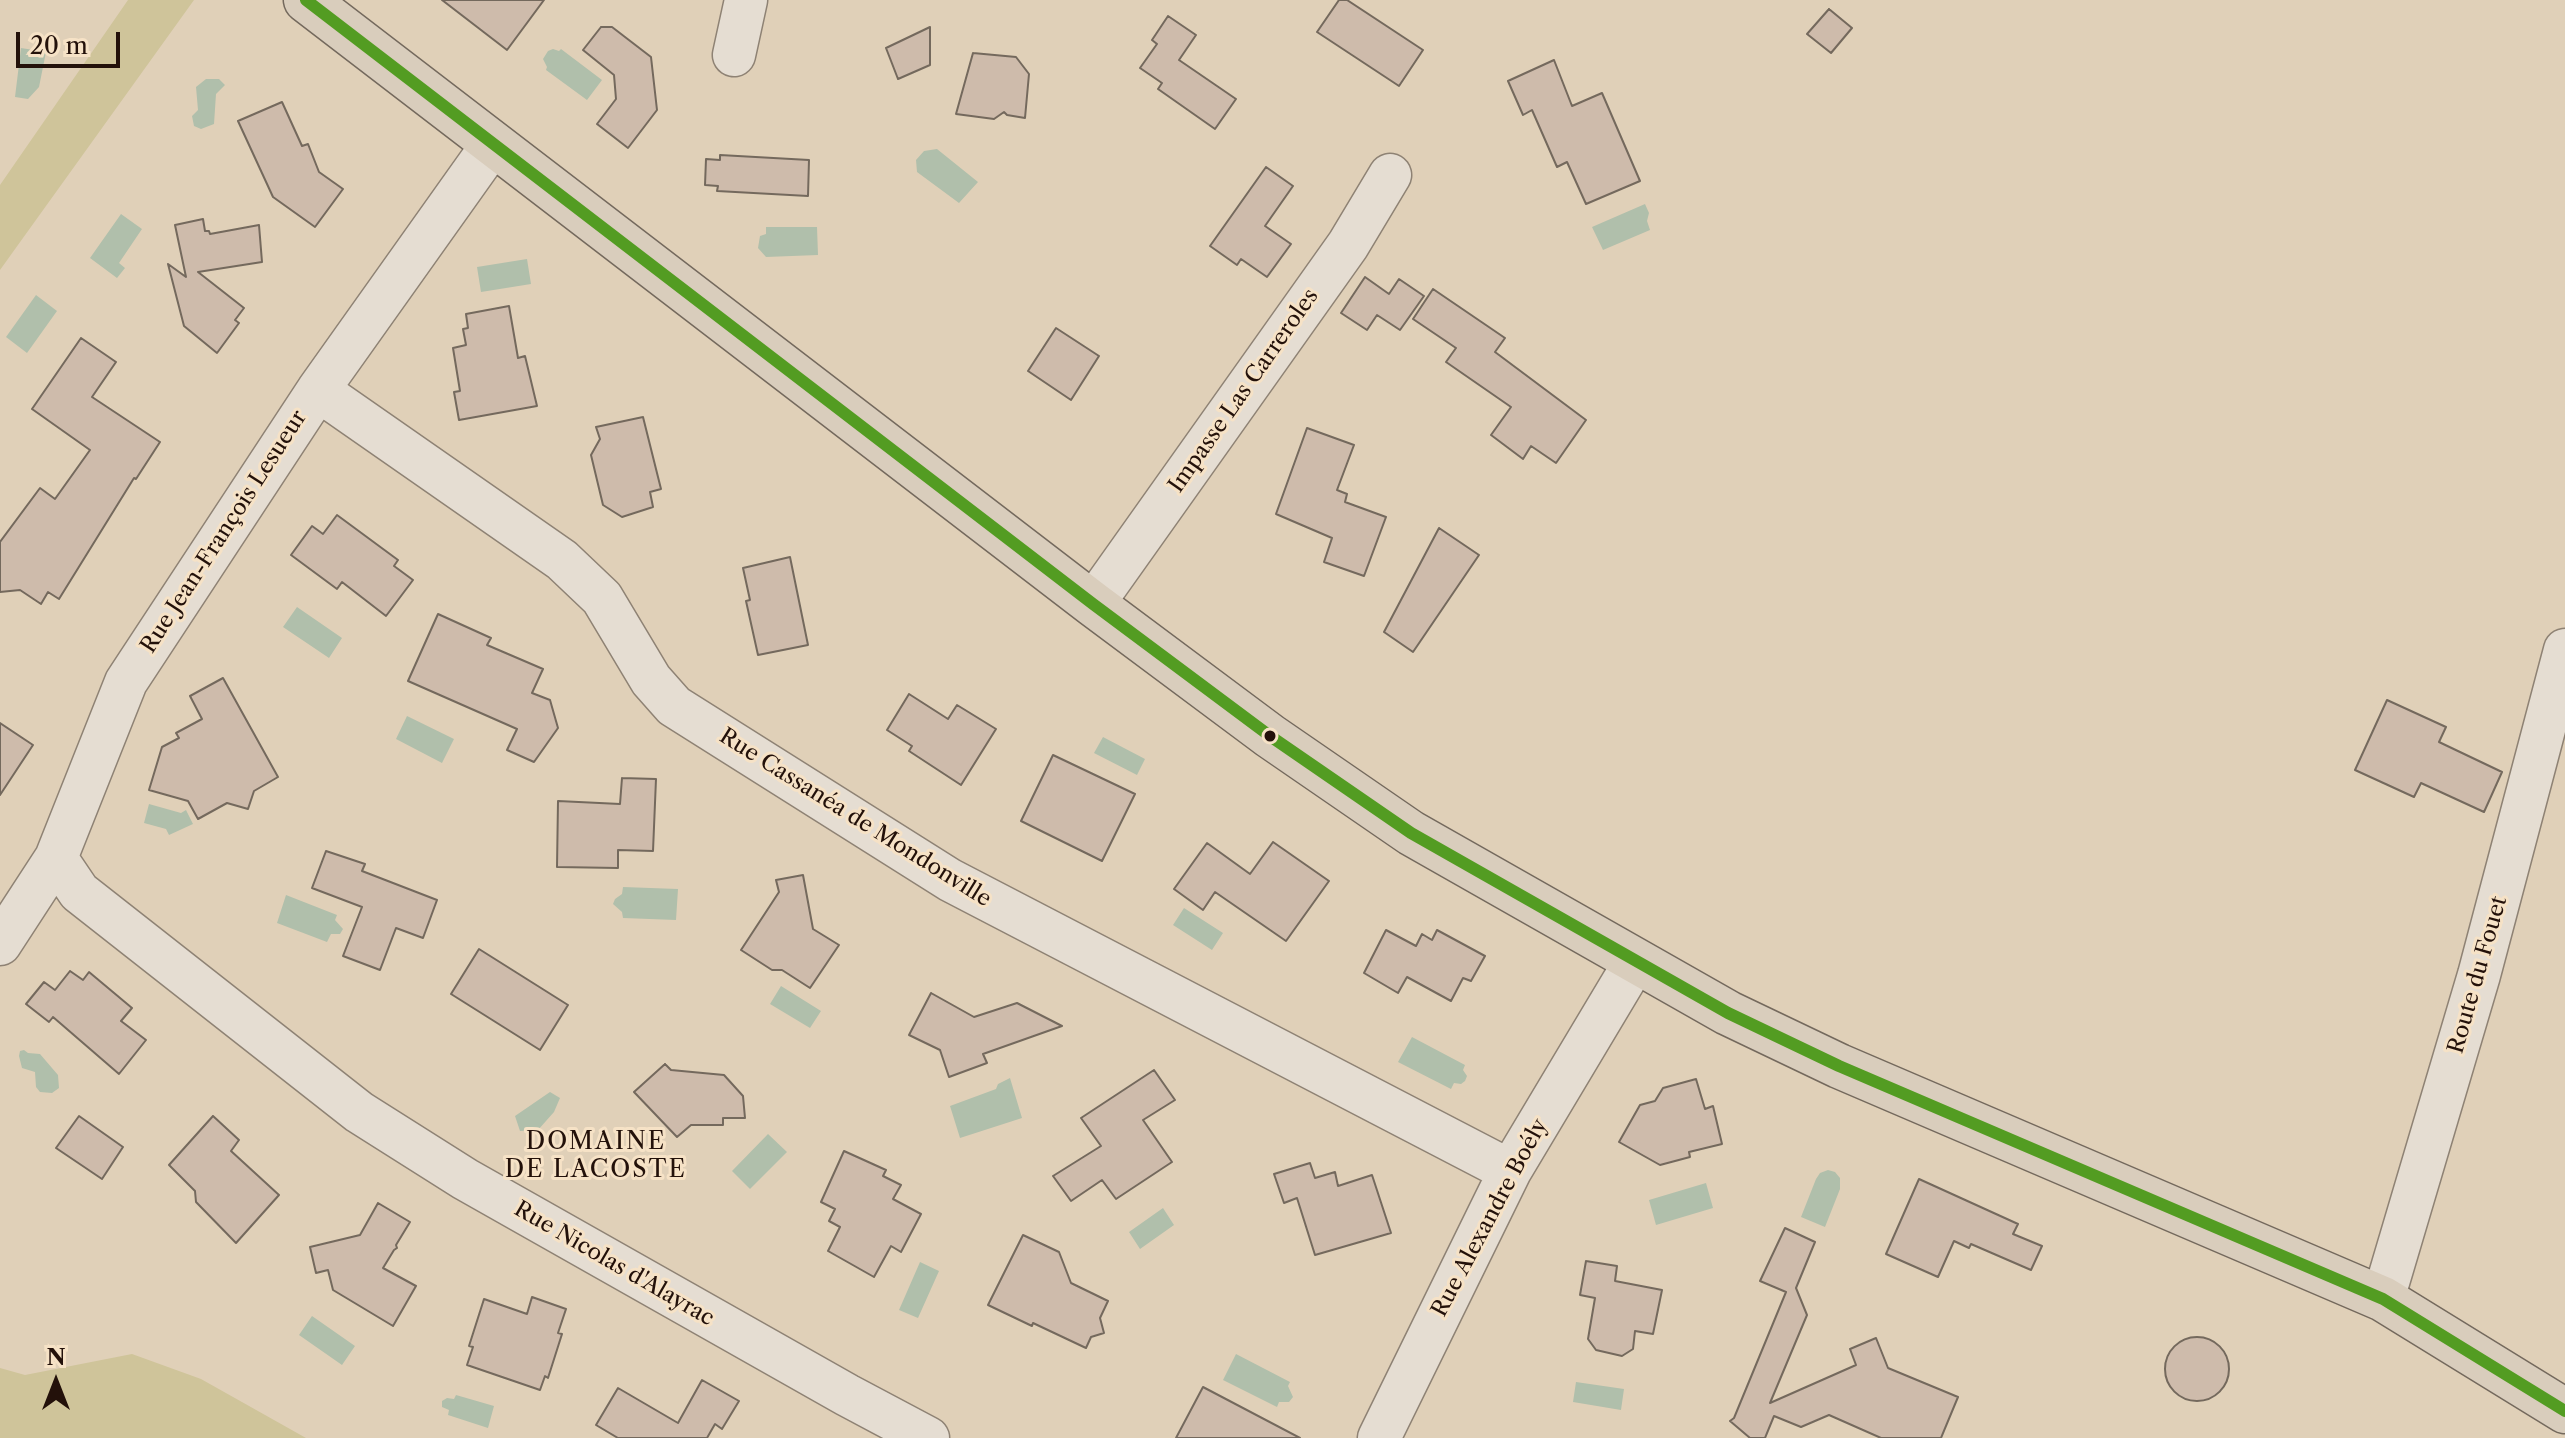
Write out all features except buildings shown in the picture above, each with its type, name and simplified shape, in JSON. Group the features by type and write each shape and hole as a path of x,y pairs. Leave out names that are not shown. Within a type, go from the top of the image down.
{"main road":[{"path":"306,0 1093,604 1270,736 1411,833 1728,1013 1839,1066 2383,1299 2565,1411"}],"street":[{"path":"734,55 746,0"},
{"name":"Rue Jean-François Lesueur","path":"0,944 56,858 126,682 318,390 493,144"},
{"name":"Impasse Las Carreroles","path":"1093,604 1348,245 1390,175"},
{"name":"Rue Cassanéa de Mondonville","path":"318,390 562,560 602,598 651,680 674,706 950,880 1510,1171"},
{"name":"Route du Fouet","path":"2383,1299 2479,975 2565,650"},
{"name":"Rue Nicolas d'Alayrac","path":"56,858 79,892 359,1112 465,1179 833,1388 928,1438"},
{"name":"Rue Alexandre Boély","path":"1379,1438 1510,1171 1635,962"}],"shaded area":[{"path":"128,0 194,0 0,270 0,185"},
{"path":"21,48 46,52 39,87 28,99 15,97"},
{"path":"553,49 561,49 602,80 587,100 546,70 543,59"},
{"path":"206,79 219,79 225,85 216,94 214,124 201,129 194,126 192,116 198,110 196,87"},
{"path":"937,149 978,182 959,203 917,172 916,160 924,151"},
{"path":"1645,204 1650,230 1603,250 1592,227"},
{"path":"121,214 142,229 119,263 125,268 117,278 90,258"},
{"path":"766,227 817,227 818,255 766,257 758,248 760,236 766,234"},
{"path":"527,259 531,284 481,292 477,267"},
{"path":"36,295 57,311 27,353 6,337"},
{"path":"297,607 342,638 329,658 283,627"},
{"path":"407,716 454,739 442,763 396,739"},
{"path":"1103,737 1145,759 1137,775 1094,753"},
{"path":"149,804 181,813 186,810 193,824 169,835 166,829 144,823"},
{"path":"623,887 678,889 676,920 623,918 622,912 613,904 622,894"},
{"path":"286,895 337,915 335,920 343,929 340,934 331,934 327,942 277,923"},
{"path":"1184,908 1223,933 1212,950 1173,925"},
{"path":"781,986 821,1011 810,1028 770,1004"},
{"path":"1412,1037 1465,1065 1465,1081 1454,1083 1451,1089 1398,1062"},
{"path":"20,1051 40,1054 58,1075 59,1088 52,1093 40,1092 36,1087 35,1072 22,1068 19,1056"},
{"path":"1010,1078 1022,1118 960,1138 950,1106 996,1089 998,1084"},
{"path":"550,1092 560,1098 554,1112 538,1130 520,1131 515,1116"},
{"path":"768,1134 787,1152 750,1189 732,1171"},
{"path":"1828,1170 1840,1178 1840,1189 1825,1227 1801,1217 1816,1179"},
{"path":"1706,1183 1713,1208 1656,1225 1649,1200"},
{"path":"1163,1208 1174,1225 1140,1249 1129,1232"},
{"path":"920,1262 939,1271 918,1318 899,1310"},
{"path":"312,1316 355,1346 342,1365 299,1335"},
{"path":"132,1354 201,1379 306,1438 0,1438 0,1368 25,1375"},
{"path":"1236,1354 1290,1382 1288,1386 1293,1397 1289,1402 1279,1402 1277,1407 1223,1380"},
{"path":"1576,1382 1624,1389 1621,1410 1573,1402"},
{"path":"456,1395 494,1406 488,1428 448,1415 449,1410 442,1407 442,1401 454,1399"}],"transit line":[{"path":"306,0 1093,604 1270,736 1411,833 1728,1013 1839,1066 2383,1299 2565,1411"}],"district":[{"name":"DOMAINE DE LACOSTE","path":"596,1156"}]}
